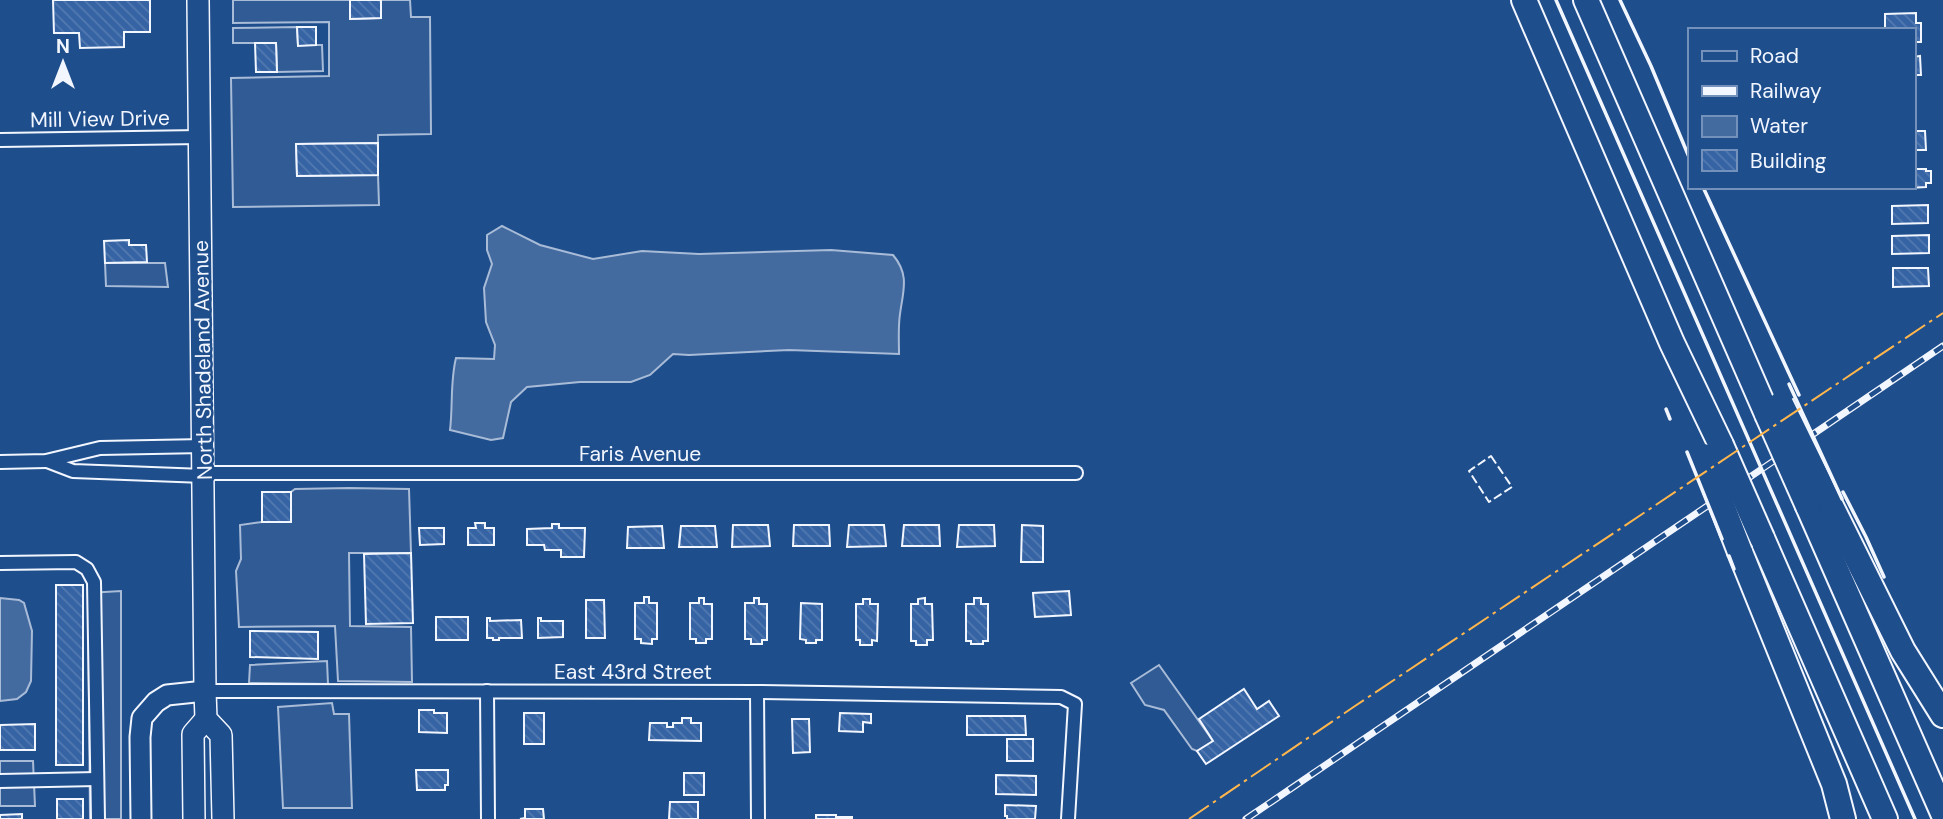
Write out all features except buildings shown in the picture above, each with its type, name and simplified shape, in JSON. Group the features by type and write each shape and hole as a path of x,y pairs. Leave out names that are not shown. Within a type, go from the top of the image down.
{"highway":[{"path":"1524,0 1672,343 1712,450 1740,552 1834,784 1843,819"},
{"path":"1586,0 1679,211 1816,500 1943,813"},
{"path":"1712,450 1762,537 1885,819"},
{"path":"1816,500 1943,715"}],"main road":[{"name":"North Shadeland Avenue","path":"198,0 205,691 206,719 221,735 223,819"},
{"name":"North Shadeland Avenue","path":"194,819 193,734 206,719"}],"street":[{"name":"Mill View Drive","path":"0,140 200,137"},
{"name":"Faris Avenue","path":"0,462 46,461 100,448 204,446"},
{"name":"Faris Avenue","path":"46,461 73,471 204,474 374,471 1076,473"},
{"path":"0,563 76,562 91,574 94,586 98,819"},
{"name":"East 43rd Street","path":"205,691 757,692 1061,697 1075,704 1068,819"},
{"path":"141,819 142,718 156,702 167,695 205,691"},
{"path":"487,691 488,819"},
{"path":"757,692 758,819"},
{"path":"0,781 97,779"}],"shaded area":[{"path":"233,0 350,0 351,19 381,18 381,0 410,0 411,17 430,17 431,134 378,135 378,143 296,144 297,176 378,175 379,205 233,207 231,78 329,76 329,22 233,23"},
{"path":"297,27 298,45 322,45 323,71 277,72 276,43 233,43 233,28"},
{"path":"105,263 165,263 168,287 106,286"},
{"path":"295,489 409,489 411,553 349,553 350,626 411,627 412,682 338,681 335,626 239,627 236,571 241,559 240,525 291,522 291,492"},
{"path":"121,591 121,819 90,819 88,593"},
{"path":"327,661 328,684 249,683 250,665"},
{"path":"1159,665 1213,741 1197,751 1192,749 1164,710 1145,705 1131,683"},
{"path":"332,703 334,714 349,714 352,808 283,808 278,707"},
{"path":"0,761 33,761 35,806 0,806"}],"water":[{"path":"502,226 540,245 593,259 642,251 699,254 831,250 893,255 902,269 904,283 899,324 899,354 789,350 673,354 650,375 631,382 580,382 527,387 511,402 503,438 491,440 450,430 456,358 494,359 495,345 486,322 484,288 492,264 487,250 487,235"},
{"path":"0,598 24,603 32,631 31,681 26,692 17,699 0,701"}],"railway":[{"path":"1246,819 1943,346"}],"fence":[{"path":"1491,456 1512,487 1489,502 1469,471 1491,456"}],"wall":[{"path":"1556,0 1915,819"},
{"path":"1620,0 1688,155"},
{"path":"1704,189 1799,395"},
{"path":"1789,384 1842,499"},
{"path":"1666,409 1670,419"},
{"path":"1687,452 1722,539"},
{"path":"1843,492 1884,577"},
{"path":"1729,556 1734,569"}],"power":[{"path":"1189,819 1943,313"}]}
